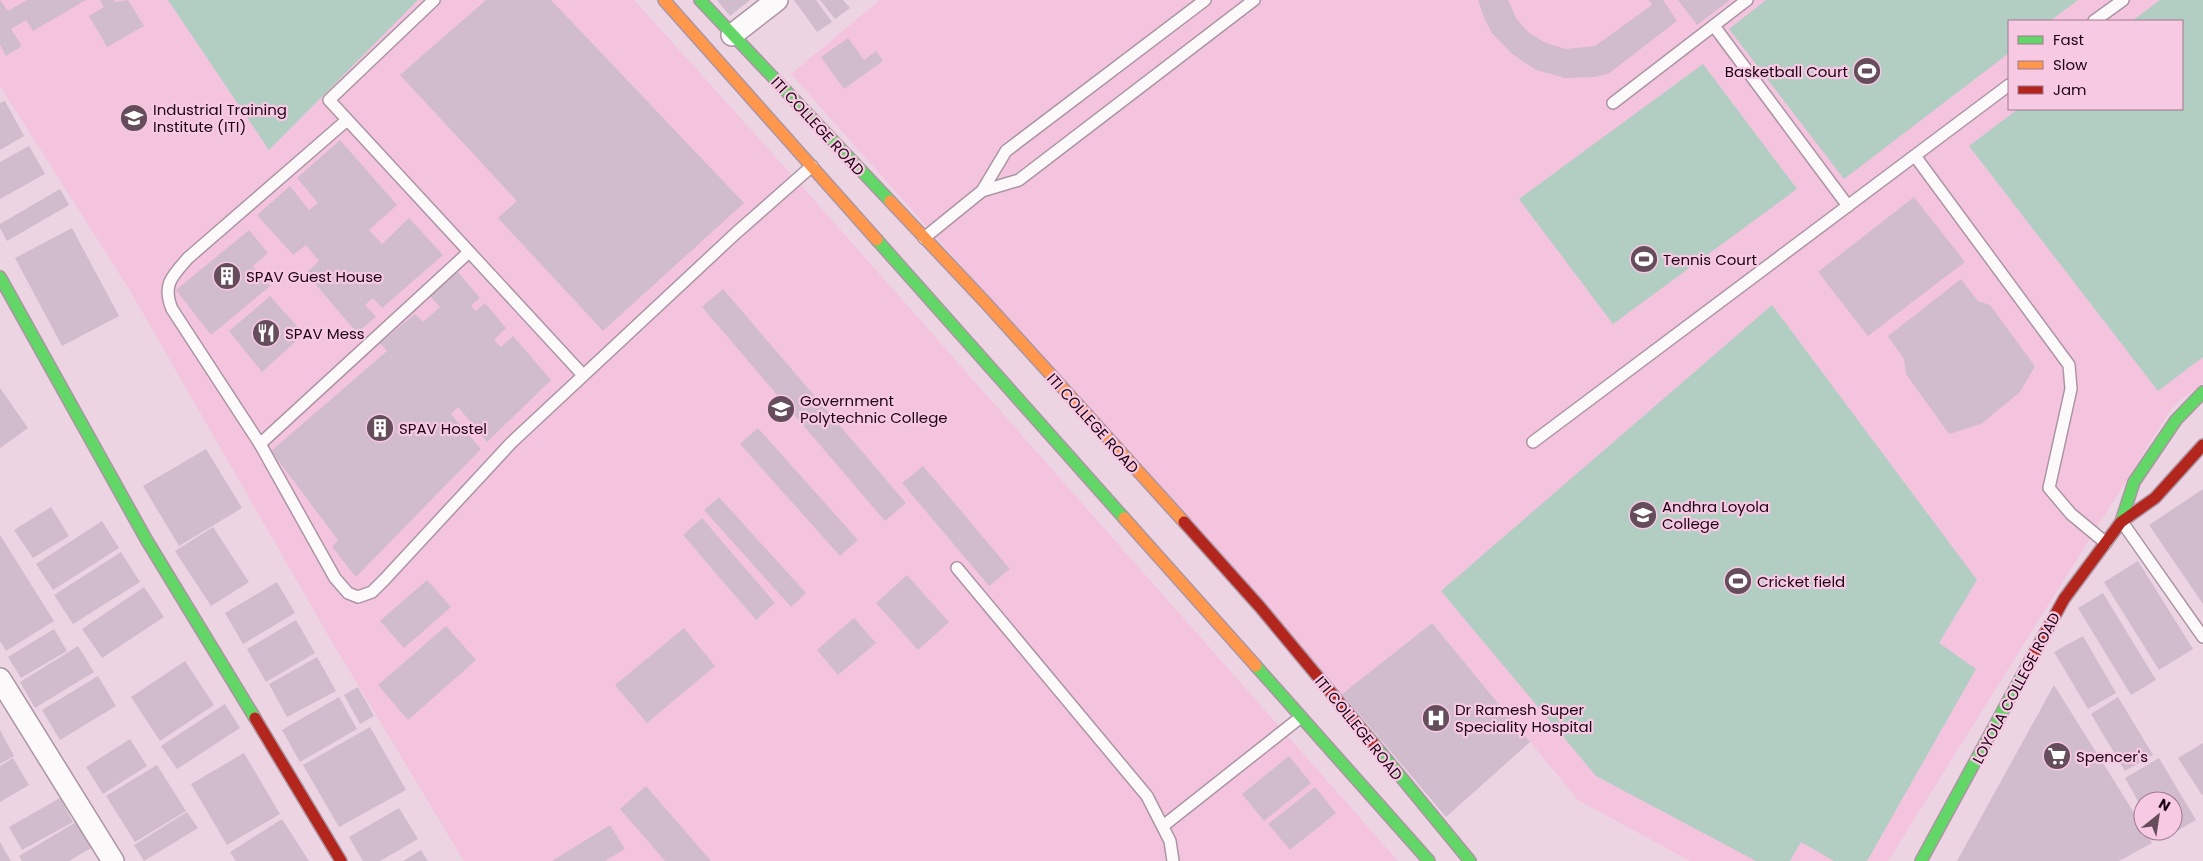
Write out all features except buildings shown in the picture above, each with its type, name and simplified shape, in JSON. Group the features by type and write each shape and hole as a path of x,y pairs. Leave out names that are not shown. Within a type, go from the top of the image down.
{"street":[{"name":"ITI COLLEGE ROAD","path":"664,0 1430,861"},
{"name":"ITI COLLEGE ROAD","path":"700,0 924,238 1260,607 1470,861"},
{"path":"732,35 777,0"},
{"path":"0,277 146,539 341,861"},
{"name":"LOYOLA COLLEGE ROAD","path":"1921,861 2064,599 2121,522 2134,482 2176,420 2203,392"},
{"name":"LOYOLA COLLEGE ROAD","path":"2121,522 2155,498 2203,445"},
{"path":"0,679 113,861"}],"lane":[{"path":"434,0 328,100 583,375"},
{"path":"924,238 982,191 1006,151 1205,0"},
{"path":"982,191 1020,180 1254,0"},
{"path":"1613,103 1747,0"},
{"path":"2095,20 2123,0"},
{"path":"1714,26 1848,206"},
{"path":"1533,442 2008,86"},
{"path":"347,120 188,258 172,276 167,298 172,309 260,444 335,578 348,593 358,597 365,596 385,580 511,443 736,233 812,166"},
{"path":"1915,156 2069,365 2071,388 2049,488 2071,514 2106,543"},
{"path":"260,444 469,252"},
{"path":"2121,522 2203,637"},
{"path":"957,568 1147,796 1170,841 1173,861"},
{"path":"1163,826 1301,717"}],"shaded area":[{"path":"0,0 634,0 800,184 1398,861 464,861 328,635 129,289 0,86"},
{"name":"Andhra Loyola College","path":"880,0 2203,0 2203,383 2173,406 1888,861 1690,861 1578,800 1432,623 1342,694 791,74"}],"green space":[{"path":"168,0 418,0 269,150"},
{"path":"1766,0 2078,0 2051,20 2008,20 2008,54 1844,179 1729,29"},
{"path":"2160,0 2203,0 2203,357 2158,391 1969,146 2017,110 2183,110 2183,20 2133,20"},
{"path":"1703,64 1797,189 1613,324 1519,199"},
{"path":"1772,305 1977,580 1939,643 1976,669 1867,861 1834,861 1801,842 1790,861 1756,861 1596,776 1441,591"}],"traffic: fast":[{"path":"700,0 890,201"},
{"path":"877,240 1124,518"},
{"path":"0,277 146,539 255,718"},
{"path":"2121,522 2134,482 2176,420 2203,392"},
{"path":"1921,861 2031,659"},
{"path":"1256,666 1429,861"},
{"path":"1373,743 1470,861"}],"traffic: slow":[{"path":"664,0 877,240"},
{"path":"890,201 985,302 1184,522"},
{"path":"1124,518 1256,666"}],"traffic: jam":[{"path":"2031,659 2064,599 2121,522 2155,498 2203,445"},
{"path":"1184,522 1260,607 1373,743"},
{"path":"255,718 341,861"}],"place":[{"name":"Basketball Court","path":"1867,71"},
{"name":"Industrial Training Institute (ITI)","path":"134,118"},
{"name":"Tennis Court","path":"1644,259"},
{"name":"SPAV Guest House","path":"227,276"},
{"name":"SPAV Mess","path":"266,333"},
{"name":"Government Polytechnic College","path":"781,409"},
{"name":"SPAV Hostel","path":"380,428"},
{"name":"Andhra Loyola College","path":"1643,515"},
{"name":"Cricket field","path":"1738,581"},
{"name":"Dr Ramesh Super Speciality Hospital","path":"1436,718"},
{"name":"Spencer's","path":"2057,756"}]}
